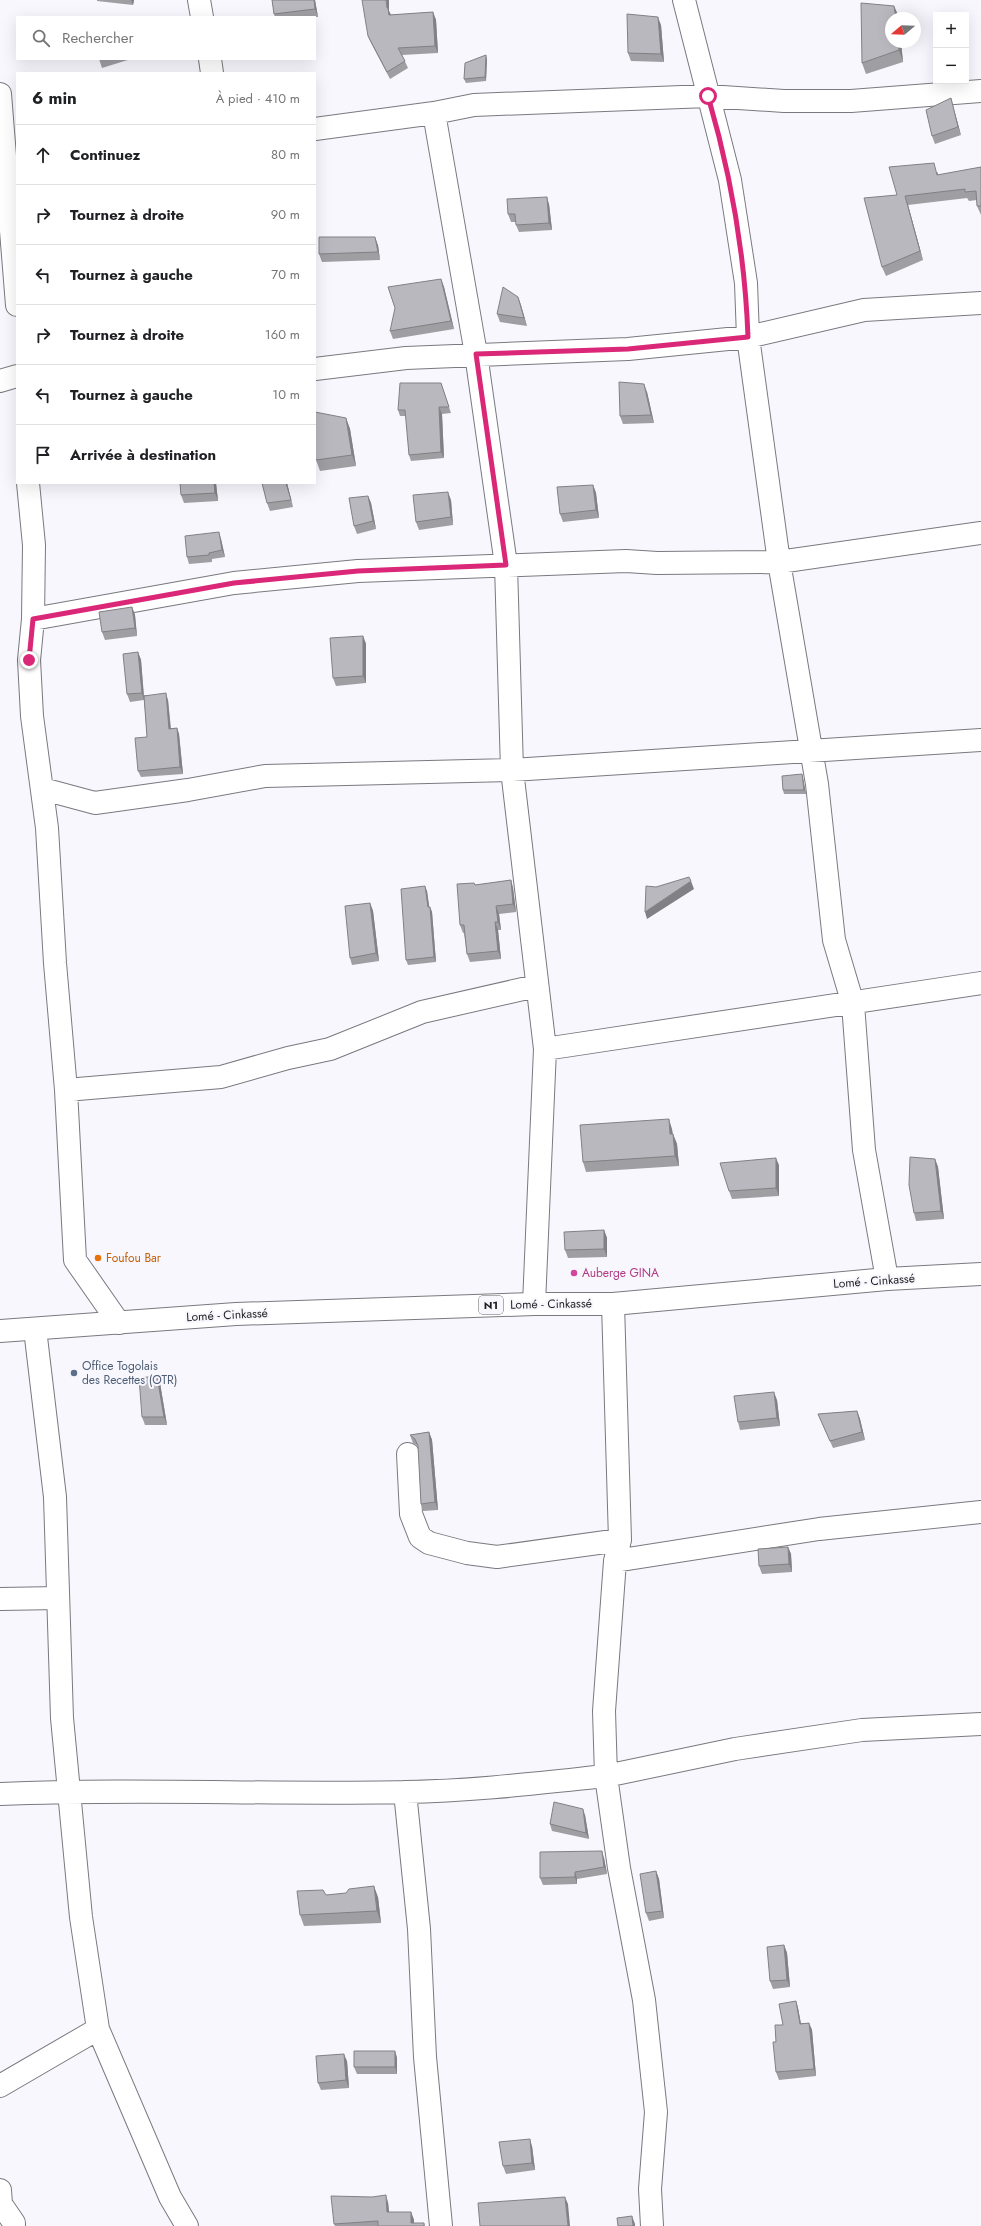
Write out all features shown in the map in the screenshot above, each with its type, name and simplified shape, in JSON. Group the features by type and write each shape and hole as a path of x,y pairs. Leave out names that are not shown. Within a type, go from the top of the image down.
{"main road":[{"path":"199,0 202,16"},
{"path":"684,0 730,180 746,283 748,337 779,562 810,752 817,784 834,940 853,1004 864,1150 887,1279"},
{"path":"210,60 212,72"},
{"path":"316,129 434,113 474,105 708,96 784,101 851,101 981,91"},
{"path":"0,94 12,176 16,279"},
{"path":"434,113 476,354 506,565 512,770 536,986 545,1049 534,1304"},
{"path":"316,369 406,358 628,349 748,337 864,310 981,303"},
{"path":"0,381 16,376"},
{"path":"28,484 34,545 33,619 29,660 32,716 43,789 66,1090 75,1260 120,1323"},
{"path":"33,619 234,583 358,571 626,561 657,563 779,562 981,533"},
{"path":"43,789 95,803 265,776 512,770 981,740"},
{"path":"545,1049 853,1004 981,983"},
{"path":"66,1090 221,1077 288,1058 330,1050 422,1012 536,986"},
{"name":"Lomé - Cinkassé","path":"0,1331 236,1314 534,1304 613,1304 887,1279 981,1274"},
{"path":"613,1304 620,1540 615,1561 604,1711 606,1776 619,1868 644,2000 656,2112 650,2190 652,2226"},
{"path":"36,1329 55,1497 62,1718 81,1917 98,2029 170,2197 187,2226"},
{"path":"408,1454 411,1514 420,1537 429,1543 467,1553 497,1556 620,1540"},
{"path":"615,1561 819,1530 981,1512"},
{"path":"0,1599 58,1598"},
{"path":"0,1794 69,1791 405,1792 507,1787 606,1776 735,1749 862,1730 981,1724"},
{"path":"405,1792 419,1929 424,2057 441,2226"},
{"path":"0,2086 98,2029"},
{"path":"0,2190 1,2204 14,2226"}],"building":[{"path":"272,0 314,0 315,9 274,14"},
{"path":"362,0 386,0 389,15 433,12 435,46 398,48 405,61 387,72 368,36"},
{"path":"861,3 894,6 895,12 885,12 885,48 899,48 899,50 862,63"},
{"path":"627,14 658,17 661,54 628,53"},
{"path":"486,55 485,77 464,79 465,63"},
{"path":"951,98 958,127 932,136 926,110"},
{"path":"934,163 937,175 981,167 981,206 977,206 976,191 965,192 965,189 905,196 920,251 882,267 864,198 897,195 889,167"},
{"path":"547,197 549,223 516,225 515,214 508,214 507,199"},
{"path":"319,237 375,237 378,252 319,254"},
{"path":"441,279 451,321 390,331 395,308 388,287"},
{"path":"503,287 518,297 524,318 497,314"},
{"path":"619,382 644,384 651,415 620,416"},
{"path":"400,383 441,383 449,407 439,407 441,452 409,455 405,410 398,410"},
{"path":"316,412 346,418 352,455 316,460"},
{"path":"180,484 214,484 215,493 181,495"},
{"path":"262,484 286,484 291,500 267,503"},
{"path":"593,485 596,510 560,514 557,487"},
{"path":"448,492 451,517 416,522 413,495"},
{"path":"368,496 373,521 354,526 349,498"},
{"path":"219,532 222,550 209,553 209,555 187,557 185,536"},
{"path":"132,607 135,628 102,632 99,612"},
{"path":"363,636 363,676 333,678 330,638"},
{"path":"138,652 142,693 127,694 123,654"},
{"path":"166,693 169,729 177,728 180,767 138,771 135,738 147,737 144,696"},
{"path":"802,774 804,790 783,790 782,776"},
{"path":"689,877 691,881 645,912 646,886 656,887"},
{"path":"511,880 513,904 496,906 498,922 495,922 498,951 467,954 464,925 460,925 457,884 474,883 475,885"},
{"path":"425,886 428,907 430,907 434,957 406,960 401,889"},
{"path":"370,903 376,953 350,958 345,906"},
{"path":"669,1119 670,1134 673,1134 675,1156 583,1162 580,1125"},
{"path":"910,1157 935,1159 941,1211 914,1213 909,1185"},
{"path":"776,1158 776,1188 729,1191 720,1163"},
{"path":"604,1230 604,1249 565,1250 564,1232"},
{"path":"157,1376 164,1417 142,1417 139,1378"},
{"path":"774,1392 777,1418 738,1422 734,1396"},
{"path":"857,1411 862,1432 830,1441 818,1414"},
{"path":"429,1432 435,1502 421,1504 418,1446 415,1439 410,1435"},
{"path":"788,1547 789,1564 759,1566 758,1549"},
{"path":"554,1802 583,1809 586,1833 550,1824"},
{"path":"602,1851 604,1867 575,1872 575,1877 540,1878 540,1852"},
{"path":"656,1871 662,1911 646,1913 640,1874"},
{"path":"374,1886 377,1911 300,1915 297,1891 323,1890 326,1895 346,1893 349,1889"},
{"path":"784,1945 787,1980 770,1981 767,1947"},
{"path":"796,2001 800,2024 809,2023 814,2069 776,2072 773,2042 776,2042 775,2025 783,2025 779,2004"},
{"path":"354,2051 395,2051 395,2067 354,2067"},
{"path":"344,2054 346,2080 318,2083 316,2056"},
{"path":"530,2139 532,2163 503,2166 499,2142"},
{"path":"386,2195 387,2212 411,2212 411,2223 424,2223 424,2226 378,2226 378,2221 334,2224 331,2196 372,2197"},
{"path":"565,2197 568,2226 480,2226 478,2203"},
{"path":"632,2216 633,2226 618,2226 617,2218"}],"place":[{"name":"Foufou Bar","path":"98,1258"},
{"name":"Auberge GINA","path":"574,1273"},
{"name":"Office Togolais des Recettes (OTR)","path":"74,1373"}],"route":[{"path":"29,660 33,619 234,583 358,571 506,565 476,354 628,349 748,337 746,283 730,180 708,96"}]}
